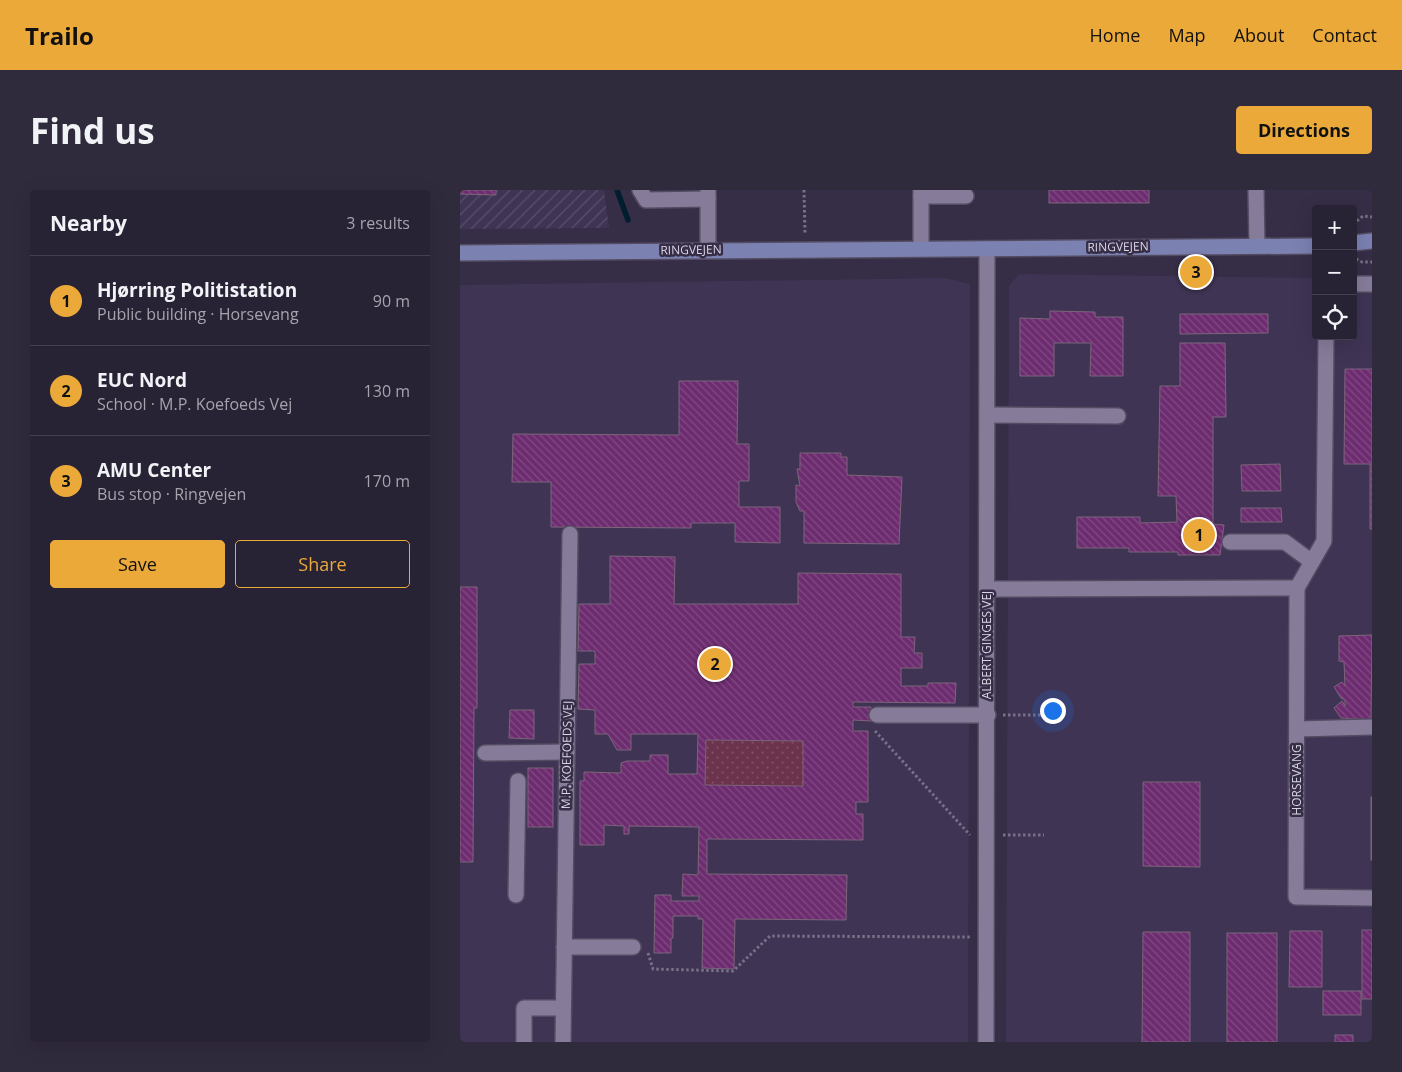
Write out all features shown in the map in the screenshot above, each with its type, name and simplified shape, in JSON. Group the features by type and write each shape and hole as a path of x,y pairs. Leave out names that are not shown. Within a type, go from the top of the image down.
{"main road":[{"path":"1357,242 1372,240"},
{"name":"RINGVEJEN","path":"460,253 1312,246"},
{"path":"1357,247 1372,248"}],"street":[{"path":"640,190 646,200 708,194 708,250"},
{"path":"1256,190 1257,246"},
{"path":"921,248 921,193 966,196"},
{"name":"ALBERT GINGES VEJ","path":"986,1042 988,716 987,249"},
{"path":"1357,284 1372,284"},
{"name":"HORSEVANG","path":"1326,340 1324,541 1297,588 1296,897 1372,898"},
{"path":"987,415 1118,416"},
{"name":"M.P. KOEFOEDS VEJ","path":"563,1042 567,752 577,564 570,534"},
{"path":"1230,542 1285,542 1312,562"},
{"path":"987,589 1297,588"},
{"path":"877,715 988,716"},
{"path":"1297,729 1372,726"},
{"path":"485,753 567,752"},
{"path":"516,895 518,781"},
{"path":"564,947 633,947"},
{"path":"524,1042 524,1008 563,1008"}],"path":[{"path":"804,190 806,249"},
{"path":"1357,221 1363,216 1372,217"},
{"path":"1357,260 1372,262"},
{"path":"877,715 873,729 987,854"},
{"path":"988,716 1045,715"},
{"path":"987,836 1044,835"},
{"path":"633,947 644,945 650,956 653,969 733,971 770,936 986,937"}],"shaded area":[{"path":"460,190 604,190 609,228 460,229"},
{"path":"1019,274 1312,278 1312,340 1357,340 1357,279 1372,279 1372,1042 1006,1042 1009,286"},
{"path":"945,278 970,284 968,1042 460,1042 460,285"},
{"path":"706,740 803,741 803,786 705,785"}],"building":[{"path":"460,190 496,190 496,195 460,194"},
{"path":"1049,190 1149,190 1149,203 1049,203"},
{"path":"1050,311 1095,312 1095,317 1123,317 1123,376 1090,376 1091,343 1054,343 1054,376 1020,376 1020,318 1050,319"},
{"path":"1180,314 1268,314 1268,333 1180,334"},
{"path":"1180,343 1225,343 1226,417 1213,417 1213,524 1224,525 1220,555 1178,555 1178,552 1129,552 1129,548 1077,548 1077,517 1140,517 1140,523 1177,522 1176,496 1158,496 1160,386 1180,386"},
{"path":"1345,369 1372,369 1372,529 1370,529 1370,464 1344,464"},
{"path":"679,381 738,381 737,444 749,444 749,481 739,481 739,507 780,507 780,543 735,542 735,523 691,523 691,528 551,527 551,482 512,482 513,434 679,435"},
{"path":"800,453 841,453 841,457 847,457 847,475 902,477 899,544 804,543 804,511 800,511 796,502 796,485 800,486 797,469 800,469"},
{"path":"1280,464 1281,491 1242,491 1241,465"},
{"path":"1241,508 1281,508 1282,522 1241,522"},
{"path":"610,556 675,557 674,604 798,604 798,573 901,574 901,637 915,637 914,653 922,653 922,668 901,668 901,686 928,686 928,683 956,683 955,703 853,702 853,707 871,707 871,721 853,720 853,731 868,731 868,802 856,802 856,814 863,814 863,840 707,839 707,874 847,875 846,920 735,919 734,969 702,968 703,919 698,919 698,916 673,916 671,953 654,953 655,895 671,895 671,901 699,901 699,896 682,896 683,874 698,875 699,827 629,826 629,834 624,834 624,826 604,825 604,845 580,845 580,781 584,781 584,772 621,773 621,763 627,761 650,761 650,755 668,755 668,774 697,774 698,734 631,734 631,750 617,750 608,734 595,734 595,710 578,709 579,664 595,664 595,651 578,651 579,604 610,604","holes":["706,740 803,741 803,786 705,785"]},
{"path":"460,587 477,587 477,708 474,708 473,862 460,862"},
{"path":"1372,635 1371,720 1341,718 1334,708 1342,701 1345,706 1345,700 1341,698 1334,687 1342,682 1345,686 1344,662 1339,661 1339,636"},
{"path":"510,710 534,710 534,739 509,738"},
{"path":"528,768 553,768 553,827 528,827"},
{"path":"1143,782 1200,782 1200,867 1143,866"},
{"path":"1372,797 1372,860 1371,860"},
{"path":"1362,930 1372,930 1372,999 1362,999"},
{"path":"1290,931 1322,931 1322,987 1289,987"},
{"path":"1143,932 1190,932 1190,1042 1142,1042"},
{"path":"1227,933 1277,933 1277,1042 1227,1042"},
{"path":"1323,991 1361,991 1361,1015 1323,1015"},
{"path":"1335,1035 1353,1035 1353,1042 1335,1042"}],"waterway":[{"path":"617,190 628,220"}],"place":[{"name":"AMU Center","path":"1196,272"},
{"name":"Hjørring Politistation","path":"1199,535"},
{"name":"EUC Nord","path":"715,664"}]}
